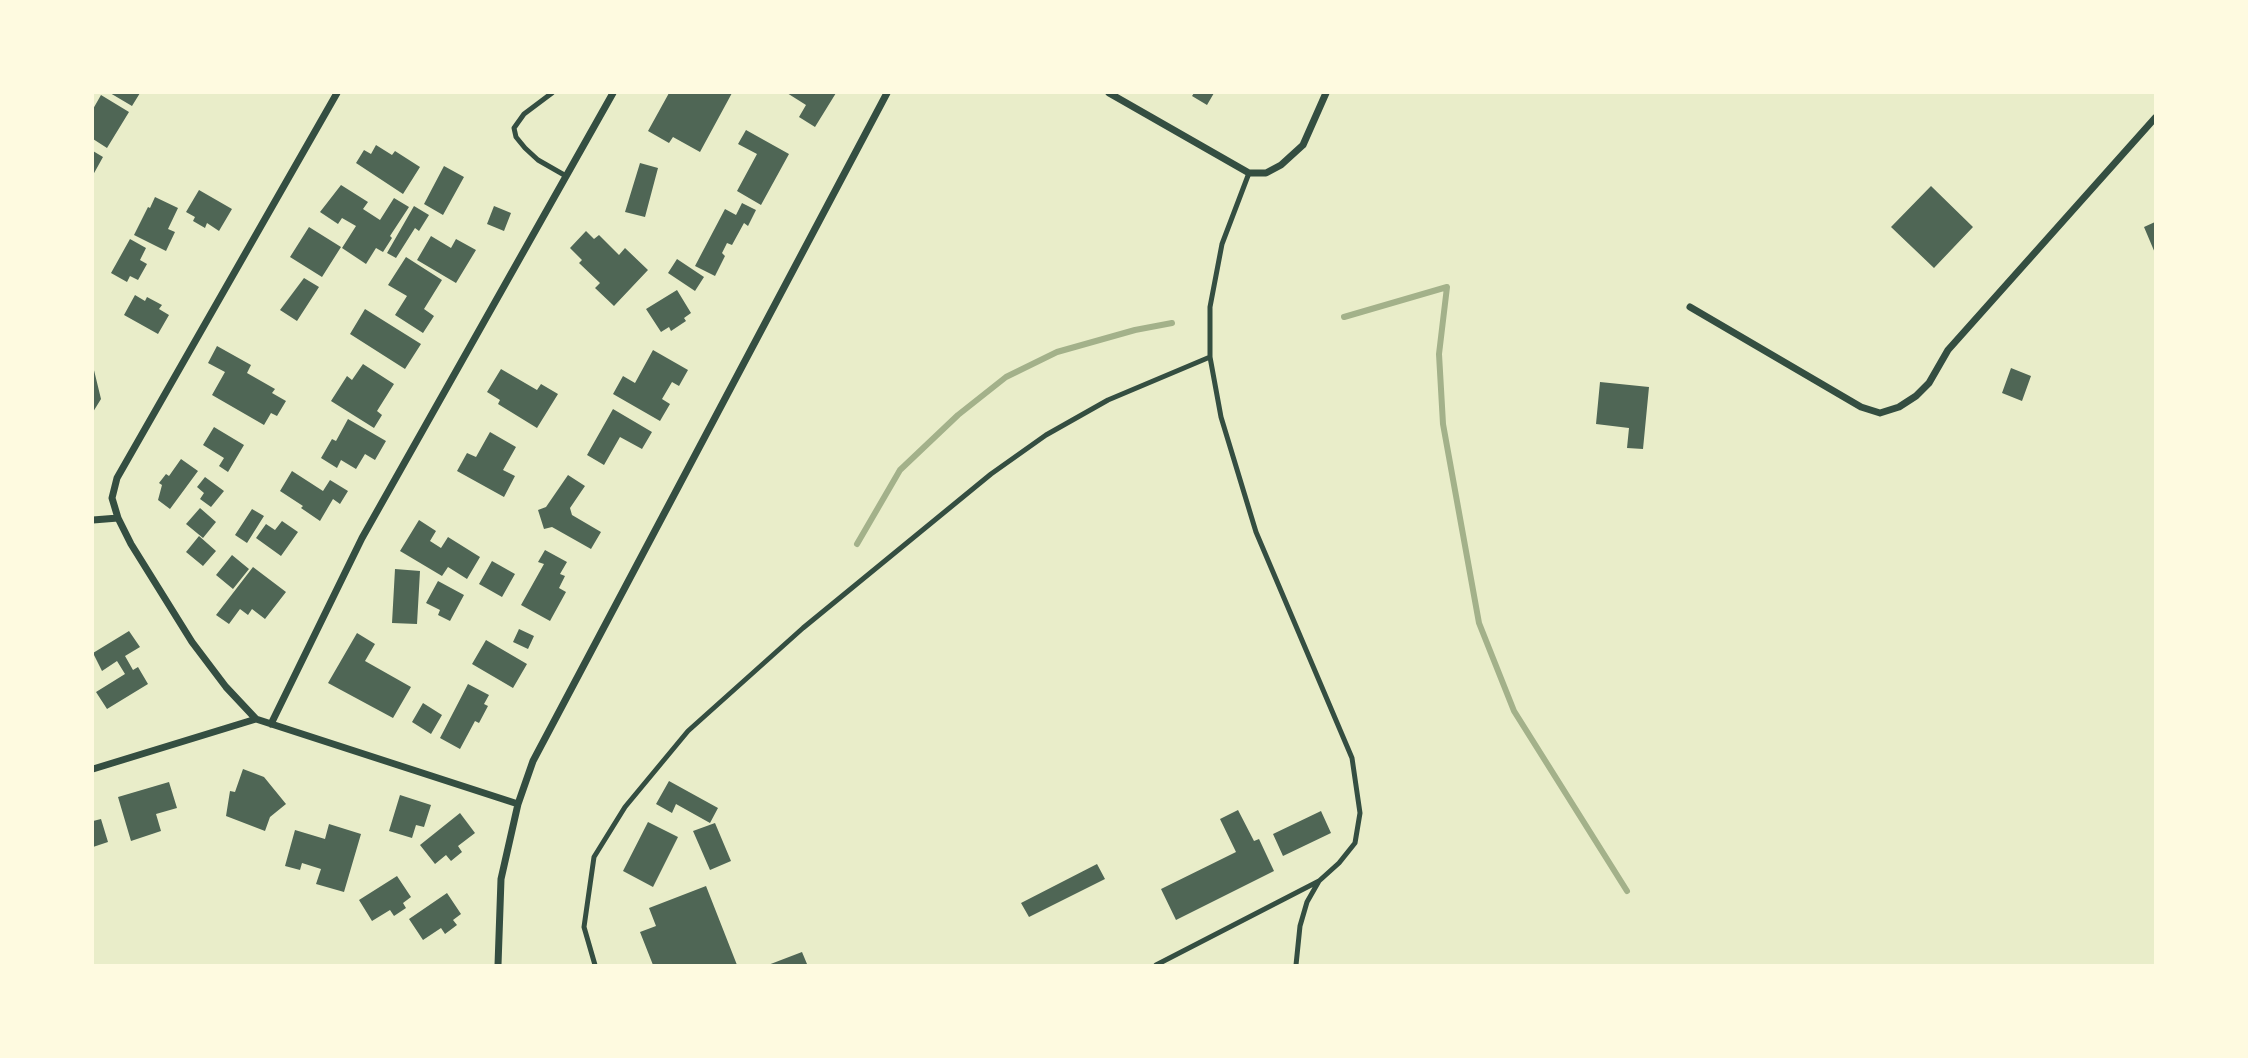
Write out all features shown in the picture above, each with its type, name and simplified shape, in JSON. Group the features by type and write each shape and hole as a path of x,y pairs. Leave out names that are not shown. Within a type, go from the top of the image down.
{"street":[{"path":"337,93 117,478 112,498 118,519 192,642 226,687 256,719 518,804"},
{"path":"271,724 362,538 612,93"},
{"path":"498,965 501,879 518,804 533,761 887,93"},
{"path":"1109,93 1249,173 1266,173 1281,165 1303,145 1326,93"},
{"path":"1690,307 1861,407 1880,413 1899,407 1929,383 1948,350 2155,118"},
{"path":"93,520 118,519"},
{"path":"93,769 256,719"}],"lane":[{"path":"552,93 524,114 514,128 516,137 538,160 566,176"},
{"path":"1156,965 1319,881 1339,863 1354,843 1359,826 1360,813 1352,758 1256,532 1221,417 1210,357 1210,307 1217,269 1223,244 1249,173"},
{"path":"595,965 584,927 594,858 625,807 688,731 803,628 991,474 1046,435 1108,400 1210,357"},
{"path":"1296,965 1300,926 1307,902 1319,881"}],"building":[{"path":"110,93 140,93 132,106"},
{"path":"669,93 732,93 700,152 673,137 669,143 648,131"},
{"path":"787,93 836,93 815,127 799,117 806,105"},
{"path":"1194,93 1214,93 1207,105 1192,96"},
{"path":"101,95 129,112 107,148 93,139 93,109"},
{"path":"746,130 789,154 761,205 737,191 757,154 738,144"},
{"path":"376,145 392,155 395,151 420,167 403,194 356,163 364,150 371,154"},
{"path":"93,151 103,157 93,175"},
{"path":"640,163 658,168 645,217 625,212"},
{"path":"444,166 464,177 443,215 424,204"},
{"path":"341,185 368,202 363,209 380,220 394,198 409,207 383,252 376,248 366,264 342,248 356,226 342,218 338,224 320,212"},
{"path":"1931,186 1973,227 1934,268 1891,227"},
{"path":"199,190 232,209 219,231 207,223 205,228 193,221 195,217 186,212"},
{"path":"155,197 178,208 168,229 175,232 166,251 134,235"},
{"path":"742,203 756,210 748,226 744,223 732,245 727,243 722,253 725,256 715,276 695,266 725,209 736,215"},
{"path":"414,206 429,215 419,231 415,228 396,258 387,253"},
{"path":"494,206 511,213 504,231 487,224"},
{"path":"2155,222 2155,253 2144,227"},
{"path":"309,227 341,247 322,277 290,257"},
{"path":"586,231 594,239 599,235 619,255 625,248 648,270 614,306 595,288 600,283 579,263 582,260 570,248"},
{"path":"431,236 451,248 456,239 476,250 456,283 417,260"},
{"path":"130,239 146,248 140,260 147,264 138,280 130,276 127,282 111,273"},
{"path":"406,257 442,280 424,309 434,316 423,333 395,315 407,296 388,285"},
{"path":"677,259 704,277 695,291 668,273"},
{"path":"304,278 319,287 297,321 280,310"},
{"path":"677,290 691,313 684,318 686,321 671,331 669,327 661,332 646,309"},
{"path":"135,295 145,301 147,297 162,305 159,309 169,315 158,334 124,315"},
{"path":"365,309 421,344 405,369 350,334"},
{"path":"217,346 251,365 247,373 275,389 272,393 286,401 277,416 271,413 264,425 212,395 225,372 208,363"},
{"path":"653,350 688,370 679,386 672,382 662,399 670,404 660,421 613,394 623,376 635,383"},
{"path":"363,364 394,384 377,411 382,415 374,428 331,401 347,376 352,380"},
{"path":"93,366 101,399 93,412"},
{"path":"2011,368 2031,376 2022,401 2002,393"},
{"path":"501,369 537,390 541,384 558,394 537,428 498,404 500,400 487,392"},
{"path":"1600,382 1649,387 1643,449 1627,448 1629,428 1596,424"},
{"path":"613,409 652,432 642,449 620,437 604,465 587,455"},
{"path":"348,419 386,441 375,460 365,454 356,469 341,460 337,468 321,458 332,439 336,441"},
{"path":"214,427 244,445 228,472 219,466 224,458 203,445"},
{"path":"490,432 516,447 503,470 515,476 504,497 457,471 467,453 476,457"},
{"path":"181,459 198,471 170,509 158,500 162,485 159,483 166,474 169,476"},
{"path":"292,471 323,491 330,480 348,491 340,504 333,499 320,521 280,491"},
{"path":"568,475 585,486 570,508 572,515 601,532 591,549 552,527 544,529 538,510 546,507"},
{"path":"205,477 224,491 211,507 200,499 204,493 197,487"},
{"path":"200,508 216,522 203,538 186,524"},
{"path":"252,509 264,516 247,543 235,535"},
{"path":"419,520 436,531 430,541 441,548 448,537 480,557 467,579 448,567 442,576 400,551"},
{"path":"282,521 298,532 281,556 256,538 266,524 275,530"},
{"path":"199,536 216,551 203,566 186,552"},
{"path":"545,550 567,562 560,574 565,576 559,588 566,592 550,621 521,605 544,564 538,562"},
{"path":"232,555 249,569 233,589 216,575"},
{"path":"492,561 515,574 502,597 479,584"},
{"path":"253,567 286,592 265,619 252,609 248,615 240,609 229,624 216,615"},
{"path":"395,569 420,571 417,624 392,623"},
{"path":"438,581 464,595 450,621 438,615 440,610 426,603"},
{"path":"519,629 534,636 528,649 513,642"},
{"path":"129,631 140,647 125,656 133,670 138,667 148,684 107,709 96,692 125,674 117,661 102,671 93,653"},
{"path":"357,633 375,644 365,661 411,687 393,718 328,683"},
{"path":"486,640 527,664 513,688 472,664"},
{"path":"468,684 489,695 484,704 488,706 479,723 475,721 460,749 440,738"},
{"path":"423,703 442,715 431,734 412,722"},
{"path":"243,769 264,777 286,804 270,817 265,831 226,816 230,791 235,792"},
{"path":"669,781 718,808 710,823 676,804 672,813 656,804"},
{"path":"169,782 177,808 156,814 161,831 131,841 118,797"},
{"path":"400,795 431,805 424,827 416,825 412,838 389,831"},
{"path":"1238,810 1254,841 1259,839 1274,871 1176,920 1161,889 1236,852 1220,819"},
{"path":"1321,811 1331,833 1283,856 1273,834"},
{"path":"460,813 475,833 458,846 462,852 451,861 446,855 435,864 420,845"},
{"path":"101,819 108,842 93,847 93,821"},
{"path":"648,822 678,837 653,887 623,871"},
{"path":"715,823 731,861 710,870 693,831"},
{"path":"329,824 361,834 344,892 316,884 321,869 302,863 300,870 285,866 295,830 325,839"},
{"path":"1097,864 1105,879 1029,917 1021,903"},
{"path":"397,876 411,897 403,903 406,908 394,916 390,910 372,921 359,900"},
{"path":"706,886 737,965 653,965 640,932 656,926 649,908"},
{"path":"447,893 461,914 453,920 457,925 445,934 441,928 423,940 409,919"},
{"path":"802,952 807,964 768,965"}],"waterway":[{"path":"1344,317 1447,287 1439,354 1443,424 1479,623 1514,711 1627,891"},
{"path":"857,544 900,470 958,415 1006,377 1057,352 1135,330 1172,323"}]}
